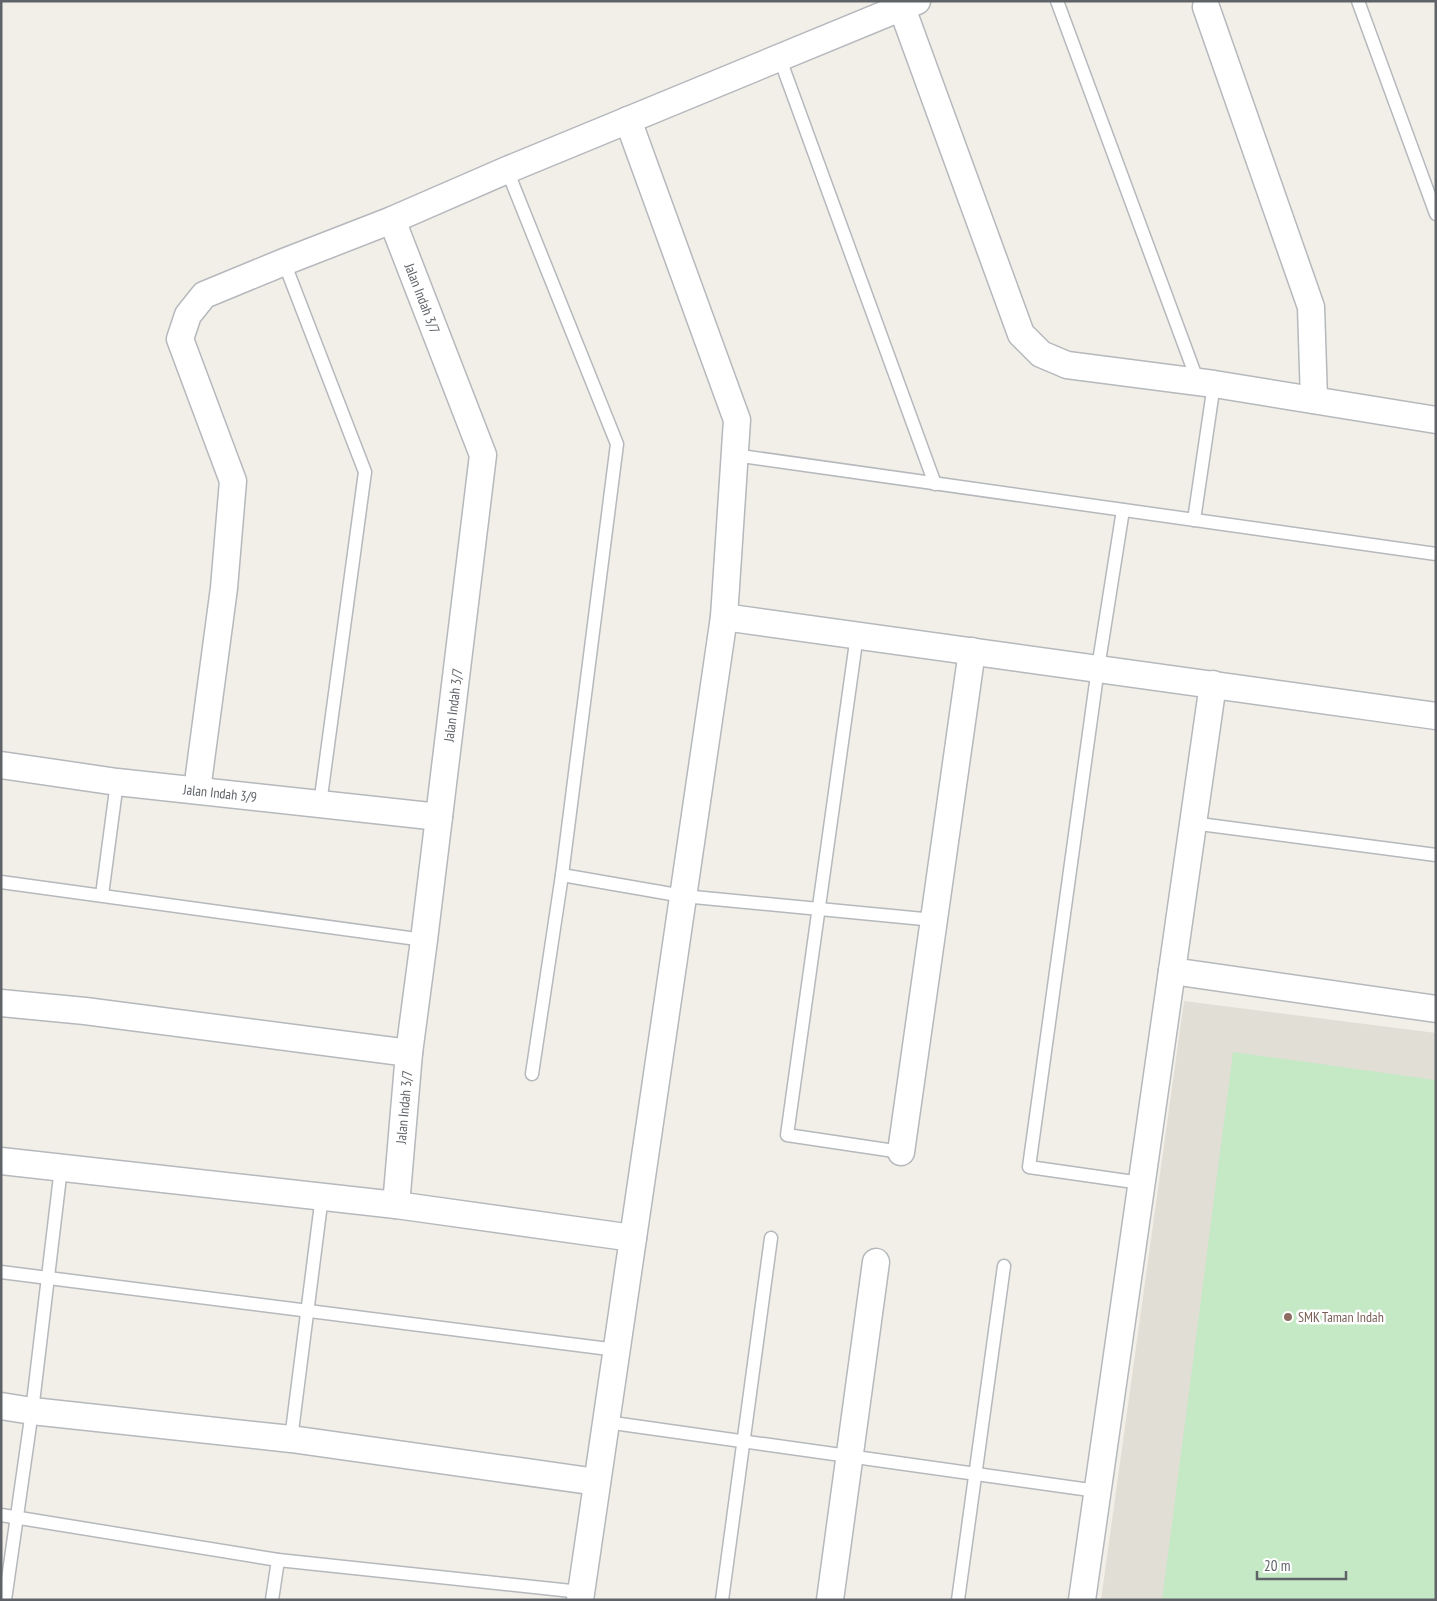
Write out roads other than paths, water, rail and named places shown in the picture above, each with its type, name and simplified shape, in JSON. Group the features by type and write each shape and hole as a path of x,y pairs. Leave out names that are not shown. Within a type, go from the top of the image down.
{"street":[{"path":"197,790 224,588 233,481 180,338 188,315 204,296 284,262 392,220 507,170 780,59 909,4 1021,334 1041,354 1068,365 1206,383 1436,420"},
{"path":"1206,7 1311,307 1314,400"},
{"path":"581,1596 724,617 737,420 628,120"},
{"name":"Jalan Indah 3/7","path":"392,220 483,455 409,1053 396,1205"},
{"path":"724,617 1436,716"},
{"path":"901,1152 972,651"},
{"path":"1082,1600 1212,684"},
{"name":"Jalan Indah 3/9","path":"1,765 117,782 439,817"},
{"path":"1172,971 1436,1010"},
{"path":"1,1003 85,1011 409,1053"},
{"path":"1,1161 396,1205 633,1238"},
{"path":"830,1600 876,1262"},
{"path":"1,1406 291,1439 598,1482"}],"lane":[{"path":"1056,1 1206,383 1194,520"},
{"path":"1358,1 1436,214"},
{"path":"780,59 935,484"},
{"path":"507,170 617,444 562,875 532,1074"},
{"path":"284,262 365,472 320,804"},
{"path":"734,455 1436,554"},
{"path":"1123,510 1098,668 1029,1167 1141,1183"},
{"path":"857,635 787,1136 901,1152"},
{"path":"102,895 117,782"},
{"path":"1192,823 1436,855"},
{"path":"562,875 683,896 934,920"},
{"path":"1,882 424,940"},
{"path":"5,1600 32,1411 60,1168"},
{"path":"291,1439 322,1196"},
{"path":"722,1600 771,1238"},
{"path":"958,1600 1004,1266"},
{"path":"1,1272 617,1350"},
{"path":"606,1422 1097,1491"},
{"path":"1,1515 278,1560 581,1596"},
{"path":"272,1600 278,1560"}],"place":[{"name":"SMK Taman Indah","path":"1288,1317"}]}
